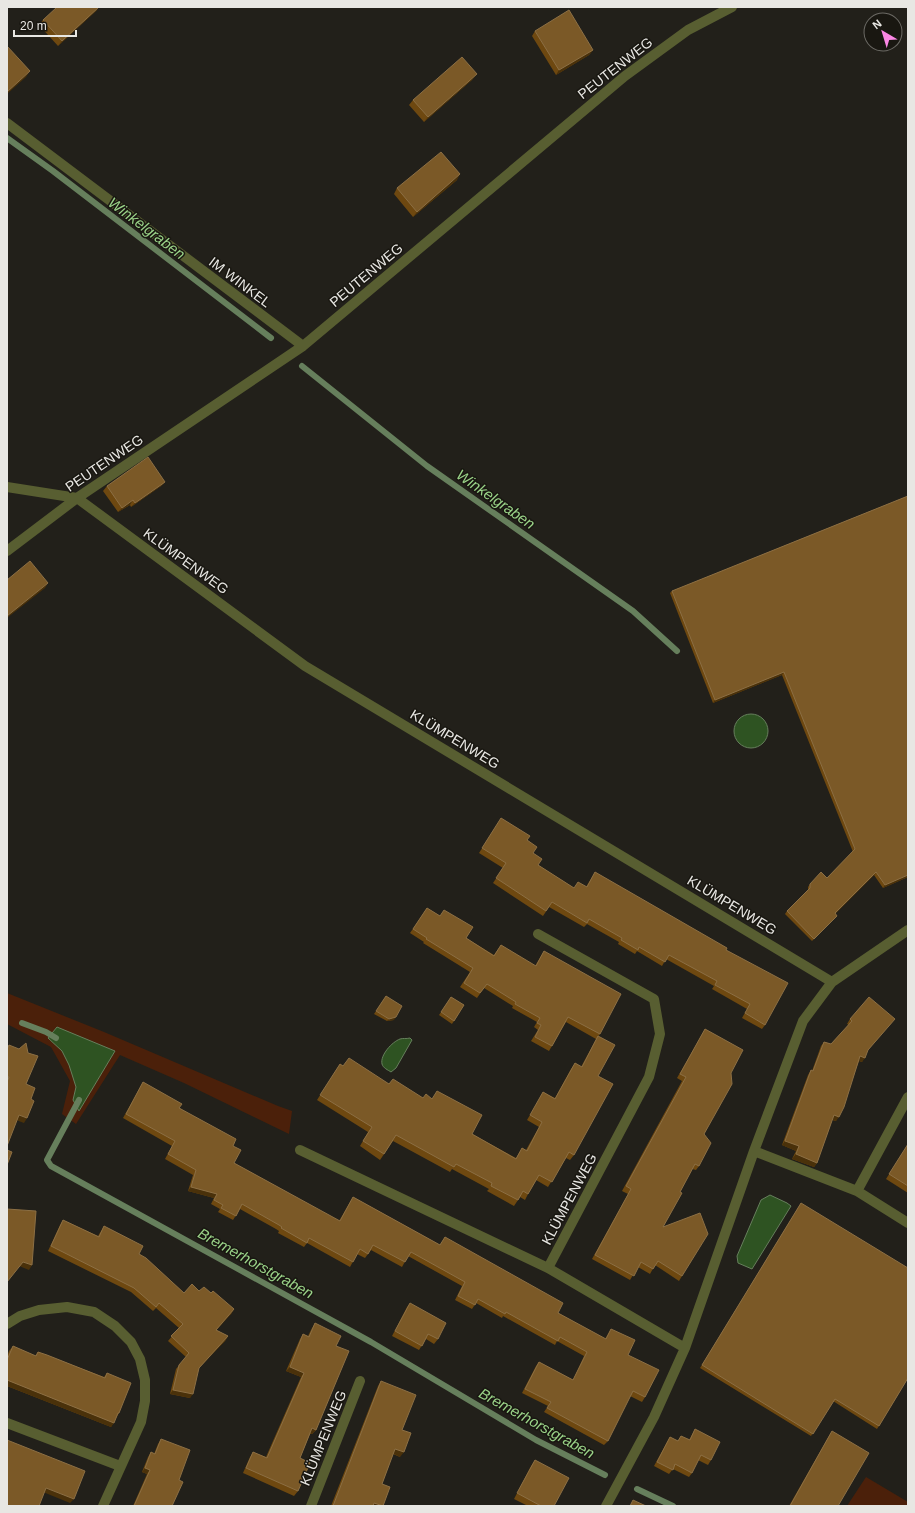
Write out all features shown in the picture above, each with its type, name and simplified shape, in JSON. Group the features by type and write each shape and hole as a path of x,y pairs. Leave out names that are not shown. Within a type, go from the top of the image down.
{"street":[{"name":"PEUTENWEG","path":"7,552 77,498 303,346 625,76 688,30 732,7"},
{"name":"IM WINKEL","path":"7,123 303,346"},
{"path":"7,487 77,498"},
{"name":"KLÜMPENWEG","path":"77,498 305,666 832,982"},
{"path":"606,1506 654,1416 685,1348 754,1151 803,1021 832,982 908,930"},
{"name":"KLÜMPENWEG","path":"538,934 654,999 660,1034 649,1077 548,1268"},
{"path":"857,1191 908,1097"},
{"name":"KLÜMPENWEG","path":"300,1150 548,1268 685,1348"},
{"path":"754,1151 857,1191 908,1223"},
{"path":"7,1324 20,1316 39,1310 67,1307 94,1312 115,1326 131,1342 140,1359 145,1380 145,1401 141,1422 103,1506"},
{"name":"KLÜMPENWEG","path":"311,1506 360,1381"},
{"path":"7,1422 120,1466"}],"shaded area":[{"path":"748,714 754,714 758,715 765,721 768,731 767,738 761,745 754,748 748,748 744,747 737,741 734,734 734,728 735,724 741,717"},
{"path":"7,993 292,1111 289,1134 184,1083 120,1055 76,1124 62,1114 70,1081 51,1047 7,1024"},
{"path":"57,1027 115,1051 79,1111 73,1100 76,1087 69,1065 62,1051 48,1038"},
{"path":"410,1038 412,1040 396,1068 391,1072 384,1068 382,1060 387,1049 400,1039"},
{"path":"770,1195 791,1206 752,1269 738,1263 737,1256 761,1200"},
{"path":"866,1477 908,1502 908,1506 847,1506"}],"building":[{"path":"57,7 99,7 62,41 43,20"},
{"path":"569,10 593,50 559,70 535,31"},
{"path":"7,46 30,71 7,92"},
{"path":"462,57 477,74 428,117 413,100"},
{"path":"441,152 460,174 417,212 397,188"},
{"path":"148,457 165,482 135,503 133,500 122,508 107,486"},
{"path":"908,496 908,875 885,885 876,872 835,913 837,916 814,939 787,911 810,888 810,884 821,872 827,878 855,849 784,672 715,700 672,591"},
{"path":"30,561 48,583 7,616 7,580"},
{"path":"501,818 530,836 527,840 537,847 533,853 542,859 538,865 574,888 578,882 587,887 595,872 727,948 726,950 788,983 765,1025 745,1013 750,1004 715,985 717,981 669,955 665,962 639,947 638,950 621,940 622,938 589,919 587,923 552,902 546,911 496,878 506,863 482,848"},
{"path":"427,908 440,916 444,910 473,927 466,938 494,956 501,945 536,966 544,951 621,994 600,1034 568,1017 552,1046 535,1037 541,1025 537,1023 540,1018 515,1004 516,1002 487,984 480,993 464,983 473,968 426,939 427,938 413,929"},
{"path":"386,996 402,1006 396,1017 389,1019 376,1011"},
{"path":"451,997 464,1005 454,1021 441,1012"},
{"path":"869,997 895,1019 868,1050 865,1058 860,1056 844,1107 839,1117 834,1115 817,1163 796,1154 799,1146 785,1141 811,1070 813,1071 824,1042 831,1044 852,1021 850,1019"},
{"path":"705,1029 743,1050 731,1073 732,1084 704,1134 711,1143 699,1166 695,1164 680,1192 682,1193 663,1227 700,1213 708,1234 682,1276 658,1261 653,1269 641,1262 634,1276 595,1255 631,1189 626,1186 686,1077 680,1074"},
{"path":"598,1036 615,1045 598,1076 613,1084 574,1155 569,1152 552,1182 539,1175 528,1194 523,1191 518,1200 491,1186 492,1183 456,1164 454,1167 396,1135 384,1154 363,1141 372,1127 320,1095 340,1064 343,1066 349,1058 389,1084 393,1079 423,1098 426,1094 432,1099 437,1091 482,1115 472,1134 516,1159 522,1148 527,1151 542,1122 530,1115 543,1092 555,1099 575,1063 582,1067"},
{"path":"26,1043 28,1053 38,1056 26,1084 35,1088 31,1099 34,1101 27,1118 19,1115 7,1146 7,1082 9,1077 7,1077 7,1049 9,1045 19,1049"},
{"path":"143,1082 182,1104 179,1108 236,1139 233,1146 241,1150 234,1163 340,1221 353,1197 440,1245 445,1237 563,1303 558,1313 606,1339 611,1329 635,1340 628,1355 659,1370 645,1397 633,1391 608,1441 547,1408 551,1402 525,1389 539,1362 573,1380 587,1352 560,1337 558,1341 506,1312 505,1314 478,1299 475,1305 458,1296 465,1282 411,1252 405,1262 373,1245 368,1254 360,1249 353,1262 309,1238 307,1243 242,1204 236,1216 221,1208 223,1205 214,1200 217,1194 191,1187 196,1170 168,1154 175,1141 126,1114"},
{"path":"908,1144 908,1186 889,1174"},
{"path":"7,1150 12,1152 7,1165"},
{"path":"801,1203 908,1268 908,1378 879,1426 835,1399 813,1434 702,1365"},
{"path":"7,1209 36,1211 32,1265 23,1262 7,1282"},
{"path":"63,1220 99,1237 104,1226 143,1246 139,1254 146,1258 184,1293 192,1284 199,1291 204,1287 211,1293 213,1291 234,1309 216,1330 228,1336 199,1368 193,1394 173,1390 179,1365 189,1353 171,1336 183,1324 159,1303 156,1307 134,1288 51,1246"},
{"path":"410,1303 446,1323 438,1339 428,1334 422,1346 395,1331"},
{"path":"315,1323 341,1336 336,1346 349,1351 316,1430 312,1428 300,1458 310,1463 298,1491 246,1468 253,1452 267,1458 304,1373 290,1367 303,1334 309,1337"},
{"path":"13,1346 36,1356 38,1352 47,1355 105,1378 107,1373 131,1383 114,1423 7,1380 7,1360"},
{"path":"381,1381 416,1395 402,1430 411,1433 404,1452 395,1449 382,1484 390,1487 383,1506 374,1503 373,1506 333,1506"},
{"path":"695,1429 720,1442 711,1460 701,1455 692,1473 675,1464 673,1470 657,1462 670,1437 678,1441 681,1436 690,1440"},
{"path":"832,1431 869,1453 838,1506 790,1506"},
{"path":"161,1439 190,1450 179,1480 183,1482 172,1506 134,1506 150,1470 145,1468 151,1452 155,1454"},
{"path":"7,1440 85,1471 74,1499 46,1488 39,1506 7,1506"},
{"path":"535,1460 569,1478 554,1506 541,1506 517,1493"},
{"path":"633,1500 646,1506 630,1506"}],"waterway":[{"name":"Winkelgraben","path":"7,138 53,171 271,338"},
{"name":"Winkelgraben","path":"302,366 427,466 633,611 677,651"},
{"name":"Bremerhorstgraben","path":"22,1023 46,1032 56,1038"},
{"name":"Bremerhorstgraben","path":"79,1100 47,1160 51,1166 371,1342 536,1440 605,1475"},
{"name":"Bremerhorstgraben","path":"637,1489 673,1506"}]}
